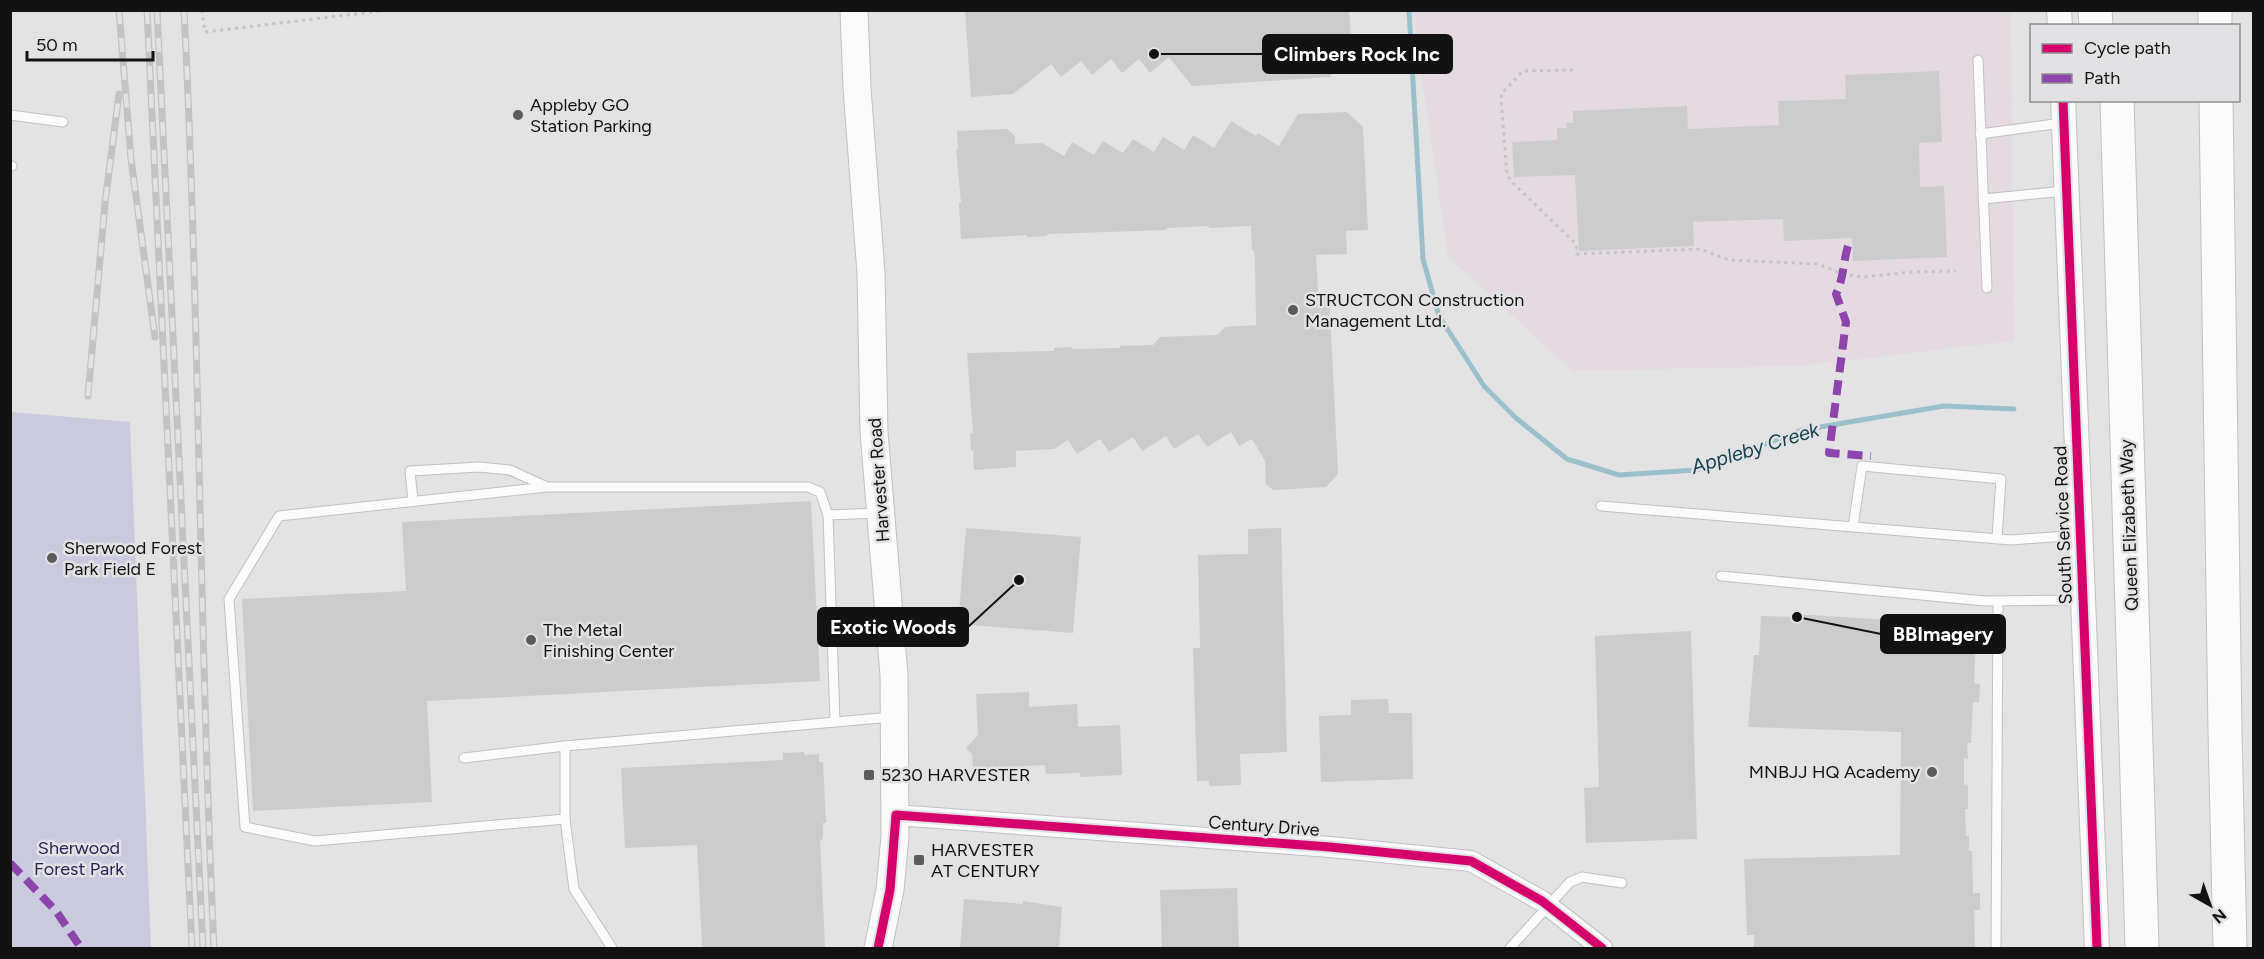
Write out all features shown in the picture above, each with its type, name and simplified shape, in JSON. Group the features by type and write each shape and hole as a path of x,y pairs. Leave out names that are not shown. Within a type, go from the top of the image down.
{"highway":[{"name":"Queen Elizabeth Way","path":"2117,102 2142,948"},
{"path":"2216,102 2230,948"}],"main road":[{"name":"Harvester Road","path":"854,10 857,88 871,273 874,432 894,675 896,815 890,890 878,948"}],"street":[{"name":"South Service Road","path":"2064,112 2097,948"},
{"name":"Century Drive","path":"896,815 1330,847 1471,861 1547,906 1602,948"}],"lane":[{"path":"1978,60 1987,288"},
{"path":"1980,134 2064,112"},
{"path":"10,115 63,122"},
{"path":"1983,200 2067,191"},
{"path":"413,501 410,471 479,466 510,470 547,488"},
{"path":"1853,527 1862,466 2001,479 1997,538"},
{"path":"565,819 315,841 245,827 229,599 279,516 547,488 808,487 820,492 828,515 835,721"},
{"path":"1600,506 2012,540 2080,534"},
{"path":"828,515 880,513"},
{"path":"1721,576 1998,601 2083,600"},
{"path":"1996,948 1998,601"},
{"path":"464,758 565,746 894,717"},
{"path":"565,746 565,819 574,889 612,948"},
{"path":"1510,948 1570,882 1582,877 1622,883"}],"path":[{"path":"202,10 205,32 389,10"},
{"path":"1573,70 1523,71 1501,98 1507,175 1576,244 1577,254 1700,249 1729,260 1818,264 1843,274 1862,277 1956,270"},
{"path":"1505,149 1512,148"}],"shaded area":[{"path":"1412,11 2011,11 2014,341 1800,366 1572,371 1448,257"}],"green space":[{"name":"Sherwood Forest Park","path":"11,412 130,422 151,948 11,948"}],"building":[{"path":"965,10 1349,10 1352,53 1329,54 1331,77 1192,86 1169,57 1150,73 1139,59 1122,73 1111,59 1092,75 1081,61 1061,77 1051,64 1013,94 971,97"},
{"path":"1939,71 1942,142 1919,143 1920,187 1944,186 1947,257 1853,261 1852,238 1784,241 1783,219 1693,222 1694,246 1579,251 1575,175 1514,177 1512,142 1557,140 1557,128 1567,128 1566,123 1573,123 1573,111 1687,106 1688,129 1779,125 1778,101 1846,99 1845,75"},
{"name":"STRUCTCON Construction Management Ltd.","path":"1347,112 1363,127 1368,230 1346,231 1347,254 1316,255 1318,292 1329,291 1338,474 1326,487 1273,490 1266,484 1265,461 1252,439 1239,446 1231,432 1207,447 1198,434 1174,449 1166,436 1142,451 1133,437 1109,452 1100,439 1077,454 1068,440 1054,449 1016,451 1016,467 974,470 970,434 973,433 967,353 1153,345 1160,337 1218,335 1225,327 1256,325 1255,259 1254,251 1252,251 1251,226 1209,228 1209,226 961,239 957,131 1007,129 1015,136 1015,144 1042,143 1064,156 1072,142 1094,155 1103,141 1123,153 1133,139 1154,152 1163,137 1184,150 1193,135 1214,148 1231,121 1256,136 1258,133 1279,146 1298,114"},
{"name":"The Metal Finishing Center","path":"811,501 820,681 427,701 432,802 253,811 242,599 406,591 402,522"},
{"path":"966,528 1081,537 1073,633 958,624"},
{"path":"1281,528 1287,752 1240,754 1241,785 1209,786 1209,781 1197,781 1193,648 1200,648 1198,555 1248,554 1248,529"},
{"name":"MNBJJ HQ Academy","path":"1794,614 1905,621 1905,616 1918,616 1918,621 1967,625 1974,619 1983,629 1976,635 1974,683 1980,684 1979,702 1973,702 1971,743 1967,743 1968,759 1964,758 1964,784 1968,785 1968,809 1965,809 1966,836 1969,836 1969,851 1972,851 1973,893 1980,893 1980,910 1974,910 1975,948 1754,948 1754,935 1747,935 1744,859 1900,855 1901,732 1748,727 1754,655 1759,655 1761,616 1794,617"},
{"path":"1691,631 1697,839 1586,843 1584,788 1599,787 1595,636"},
{"path":"1029,692 1029,707 1077,704 1078,727 1120,725 1122,775 1080,777 1080,773 1046,774 1045,765 973,769 972,754 966,748 978,735 976,694"},
{"path":"1388,699 1389,713 1412,713 1413,779 1321,782 1319,716 1351,715 1351,700"},
{"path":"804,752 805,755 819,754 819,762 823,762 826,823 823,823 823,839 820,840 825,947 702,948 697,845 625,848 621,768 783,760 783,753"},
{"path":"1237,888 1239,948 1162,948 1160,890"},
{"path":"964,899 1023,904 1023,901 1062,907 1059,948 960,948"}],"waterway":[{"name":"Appleby Creek","path":"1409,10 1423,259 1439,316 1484,386 1516,418 1567,459 1619,475 1697,470 1802,430 1944,406 2014,409"}],"railway":[{"path":"119,10 131,159 155,337"},
{"path":"147,10 192,948"},
{"path":"157,10 203,948"},
{"path":"184,10 214,948"},
{"path":"88,396 105,203 119,94"}],"marked path":[{"path":"1848,246 1841,282 1836,294 1846,322 1829,453 1871,456"},
{"path":"10,863 56,911 81,948"}],"cycle path":[{"path":"2063,102 2097,948"},
{"path":"878,948 890,890 896,815 1330,847 1471,861 1542,901 1602,948"}],"place":[{"name":"Climbers Rock Inc","path":"1154,54"},
{"name":"Appleby GO Station Parking","path":"518,115"},
{"name":"STRUCTCON Construction Management Ltd.","path":"1293,310"},
{"name":"Sherwood Forest Park Field E","path":"52,558"},
{"name":"Exotic Woods","path":"1019,580"},
{"name":"BBImagery","path":"1797,617"},
{"name":"The Metal Finishing Center","path":"531,640"},
{"name":"MNBJJ HQ Academy","path":"1932,772"},
{"name":"5230 HARVESTER","path":"869,775"},
{"name":"HARVESTER AT CENTURY","path":"919,860"}]}
